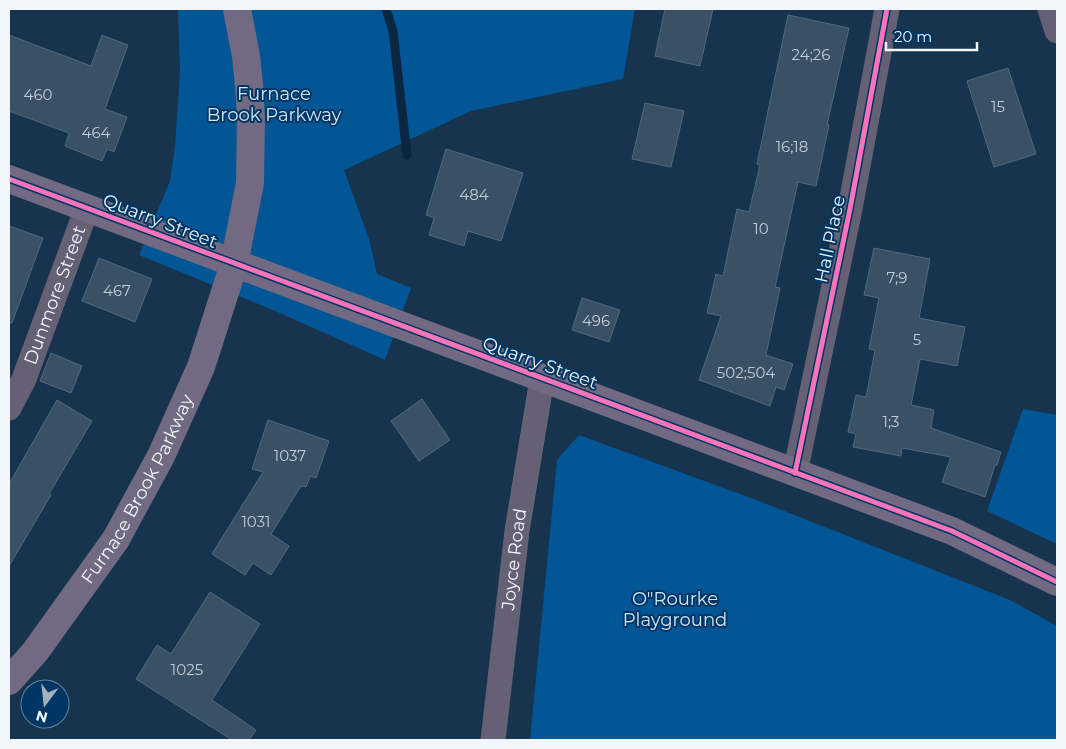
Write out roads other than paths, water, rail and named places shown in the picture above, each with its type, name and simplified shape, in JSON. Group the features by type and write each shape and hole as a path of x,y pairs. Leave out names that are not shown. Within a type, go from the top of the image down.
{"main road":[{"name":"Furnace Brook Parkway","path":"9,681 34,652 116,539 161,456 201,367 234,264 250,183 251,119 249,85 246,56 237,9"},
{"name":"Quarry Street","path":"9,179 952,531 1057,582"}],"street":[{"name":"Hall Place","path":"795,473 850,209 887,9"},
{"path":"1050,9 1057,31"},
{"name":"Dunmore Street","path":"9,408 24,378 87,208"},
{"name":"Joyce Road","path":"493,740 517,531 542,379"}],"waterway":[{"path":"386,9 393,31 407,155"}],"park label":[{"name":"O\"Rourke Playground","path":"675,609"}]}
